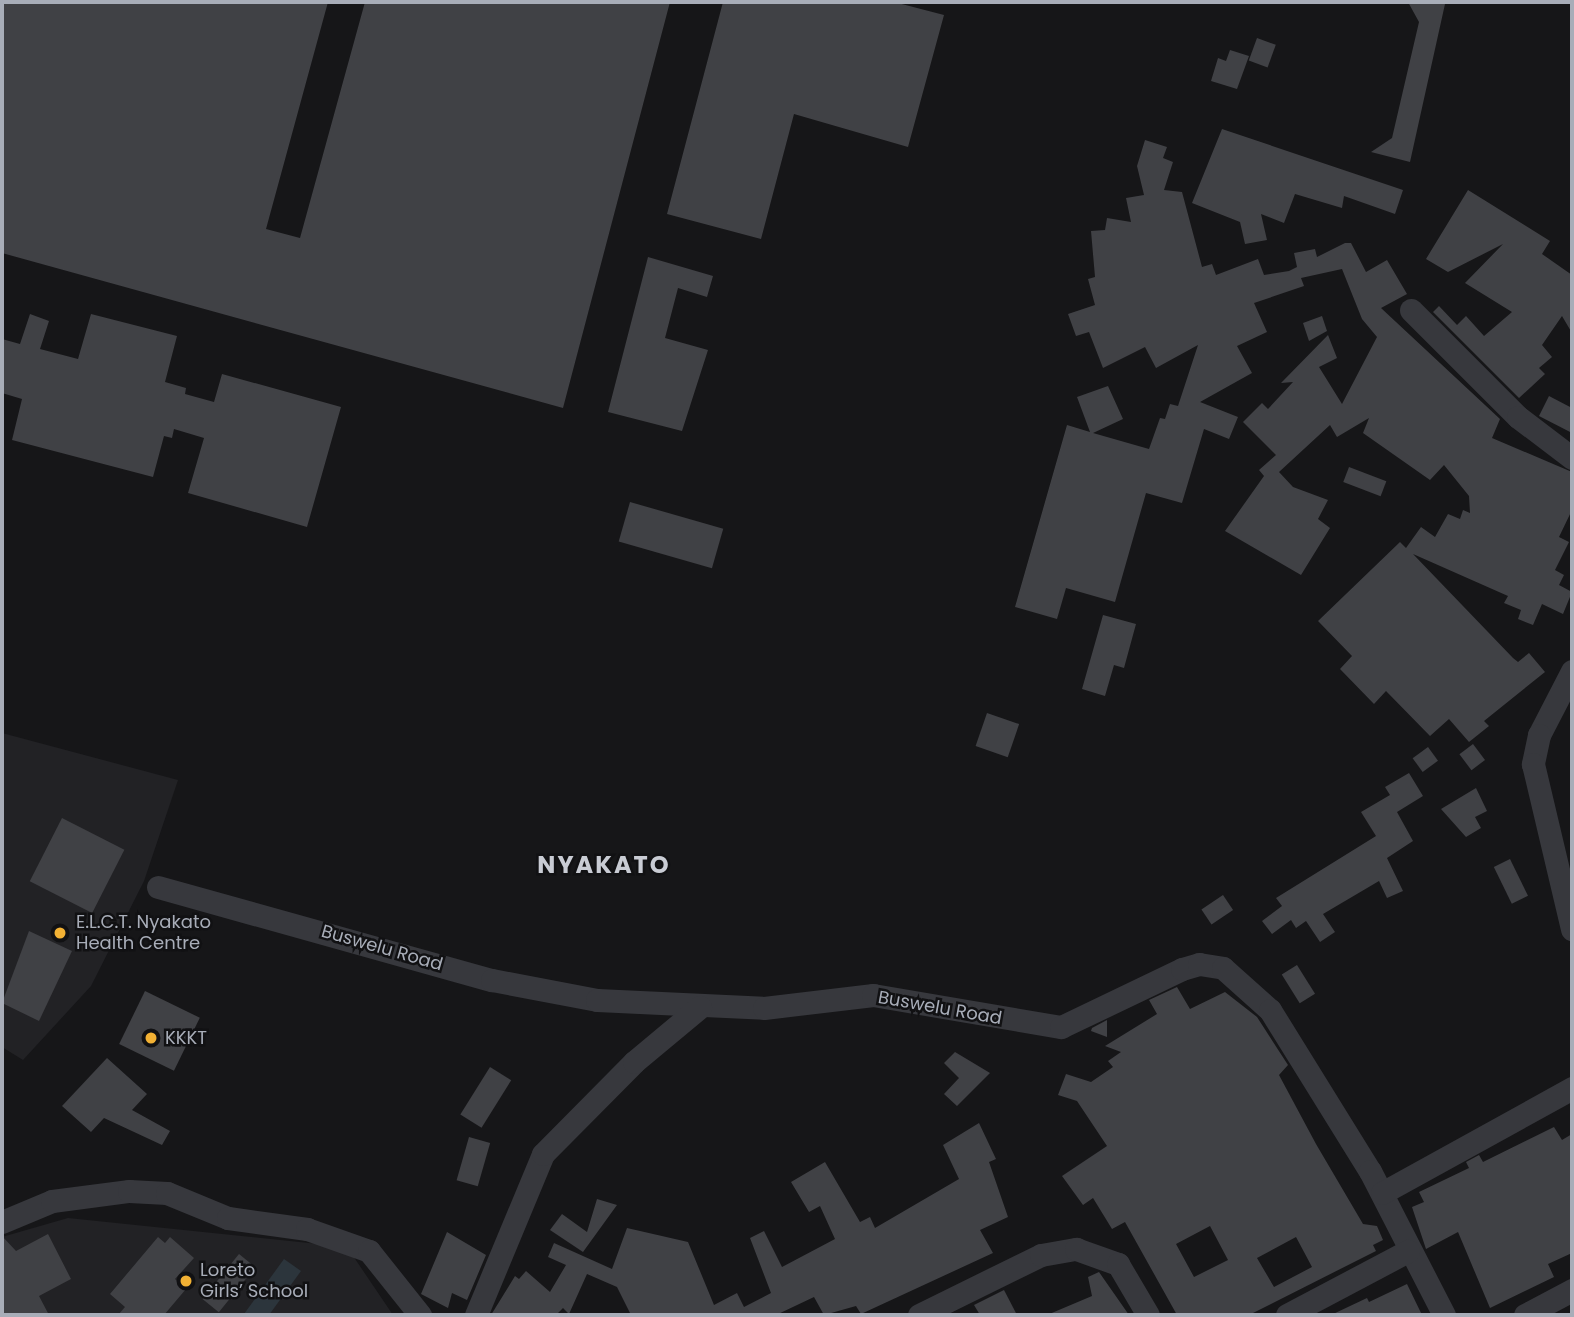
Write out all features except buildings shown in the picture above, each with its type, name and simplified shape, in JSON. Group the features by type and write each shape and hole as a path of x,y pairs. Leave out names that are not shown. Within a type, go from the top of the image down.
{"street":[{"path":"1411,310 1518,417 1572,458"},
{"path":"1572,671 1539,735 1534,764 1564,875 1572,929"},
{"name":"Buswelu Road","path":"158,887 492,980 597,1000 701,1007 873,995 1061,1027 1182,969 1199,964 1223,968 1270,1010 1382,1193 1408,1251 1444,1315"},
{"path":"476,1315 543,1154 634,1062 701,1007"},
{"path":"1382,1193 1572,1088"},
{"path":"2,1222 52,1202 129,1191 167,1193 228,1217 307,1228 369,1251 420,1315"},
{"path":"919,1315 1041,1255 1076,1249 1118,1264 1148,1315"},
{"path":"1287,1315 1408,1251"},
{"path":"1525,1315 1572,1290"}],"shaded area":[{"name":"E.L.C.T. Nyakato Health Centre","path":"2,733 178,780 144,881 91,986 23,1060 2,1047"},
{"name":"Loreto Girls’ School","path":"68,1218 347,1247 393,1315 2,1315 2,1237"},
{"path":"284,1259 301,1271 269,1315 244,1314"}],"place":[{"name":"E.L.C.T. Nyakato Health Centre","path":"60,933"},
{"name":"KKKT","path":"151,1038"},
{"name":"Loreto Girls’ School","path":"186,1281"}],"district":[{"name":"NYAKATO","path":"604,865"}]}
